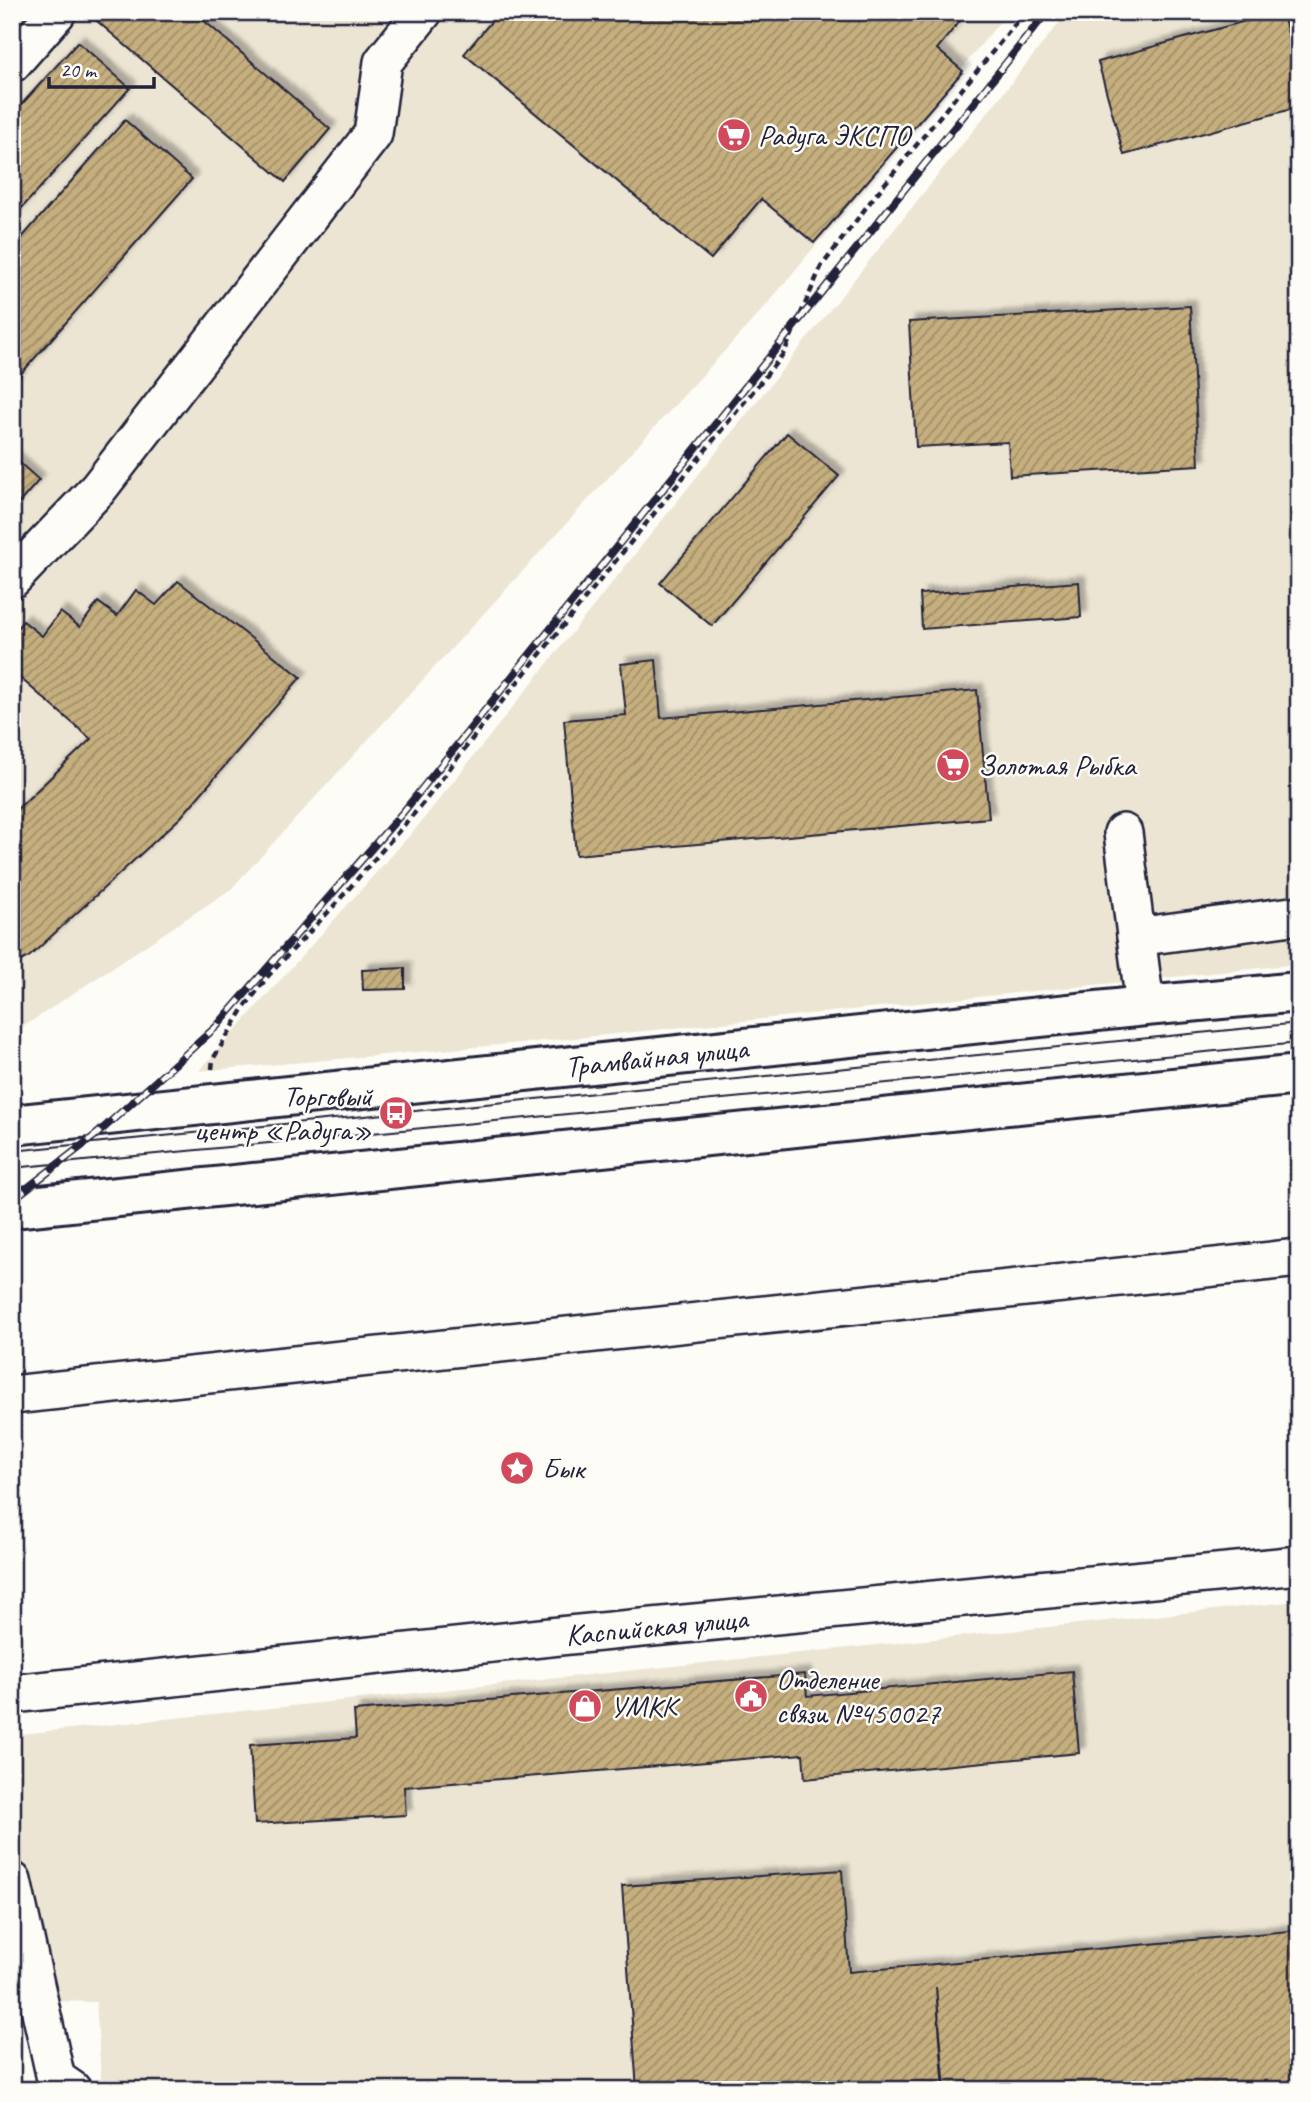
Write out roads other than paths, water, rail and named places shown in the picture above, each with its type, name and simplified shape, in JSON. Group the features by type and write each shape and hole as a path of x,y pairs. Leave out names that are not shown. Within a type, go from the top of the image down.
{"main road":[{"name":"Трамвайная улица","path":"12,1125 1299,992"},
{"path":"12,1208 1299,1075"}],"street":[{"path":"12,63 57,12"},
{"path":"12,579 98,489 373,134 383,62 423,12"},
{"path":"1124,833 1145,1006"},
{"path":"1136,937 1299,915"},
{"path":"12,1395 1299,1258"},
{"name":"Каспийская улица","path":"12,1694 569,1635 1299,1565"},
{"path":"12,1881 56,2079 72,2090"}],"tram line":[{"path":"12,1151 1299,1023"},
{"path":"12,1168 1299,1043"}],"railway":[{"path":"12,1200 97,1134 217,1026 404,811 1047,12"}],"place":[{"name":"Радуга ЭКСПО","path":"734,135"},
{"name":"Золотая Рыбка","path":"953,765"},
{"name":"Торговый центр «Радуга»","path":"396,1113"},
{"name":"Бык","path":"517,1468"},
{"name":"Отделение связи №450027","path":"751,1696"},
{"name":"УМКК","path":"585,1706"}]}
